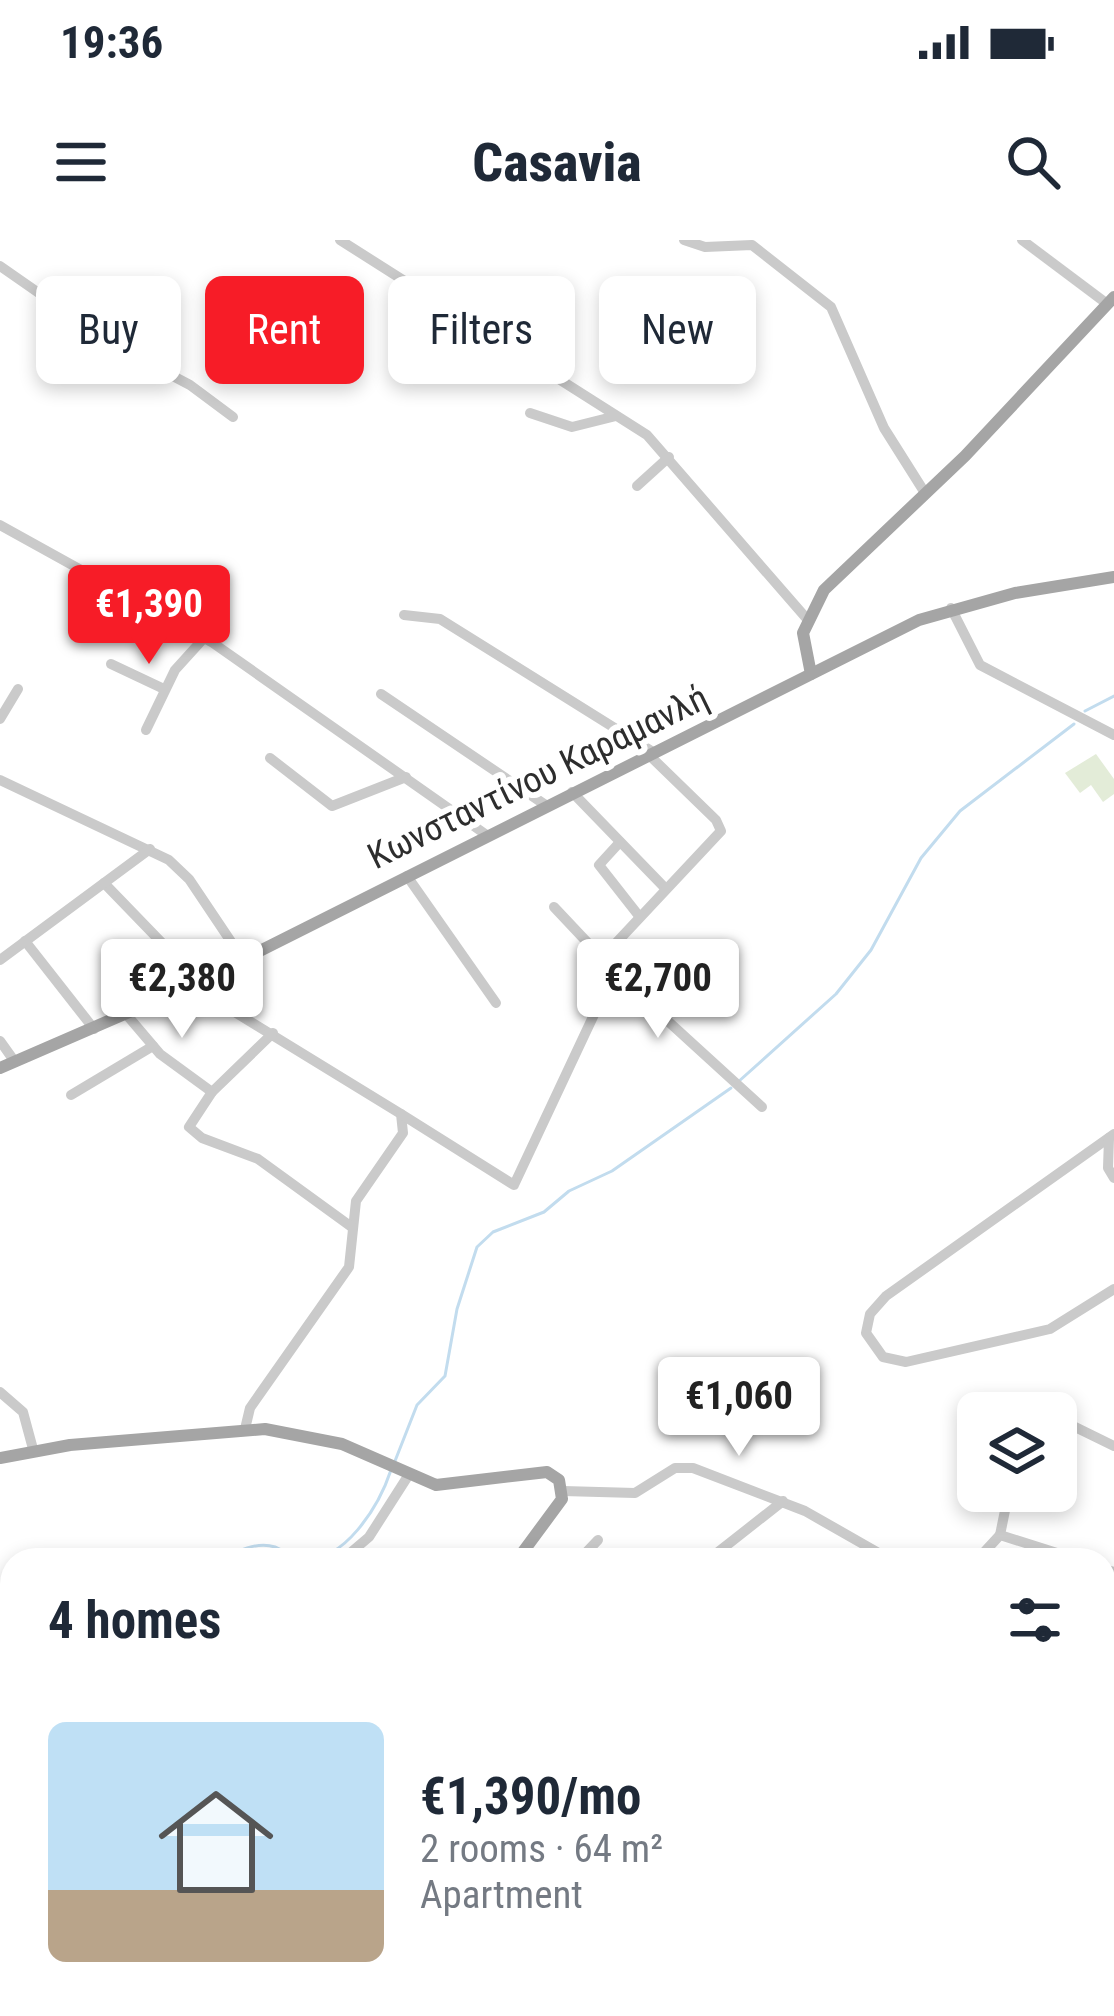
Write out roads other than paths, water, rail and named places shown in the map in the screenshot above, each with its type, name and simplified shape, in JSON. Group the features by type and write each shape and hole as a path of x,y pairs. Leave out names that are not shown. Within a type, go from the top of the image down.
{"main road":[{"path":"812,674 802,640 807,620 853,559 925,493 1110,300"},
{"name":"Κωνσταντίνου Καραμανλή","path":"0,1068 196,983 572,792 952,608 1114,577"},
{"path":"0,1458 33,1449 245,1429 326,1439 399,1471 447,1485 537,1470 556,1477 563,1491 559,1506 526,1548"}],"street":[{"path":"340,240 616,416 669,457 807,620"},
{"path":"684,240 705,247 752,245 831,307 884,428 925,493"},
{"path":"1022,240 1110,300"},
{"path":"0,266 112,344 207,396 233,417"},
{"path":"530,413 572,427 616,416"},
{"path":"637,486 669,457"},
{"path":"0,525 204,638 488,836"},
{"path":"952,608 980,665 1114,735"},
{"path":"404,615 440,619 651,753 720,827 602,958"},
{"path":"146,730 164,689 204,638"},
{"path":"111,664 164,689"},
{"path":"0,719 18,689"},
{"path":"381,694 547,806"},
{"path":"270,758 332,806 406,776"},
{"path":"0,780 150,849 185,874 242,958"},
{"path":"572,792 665,888"},
{"path":"620,842 599,865 640,916"},
{"path":"0,959 150,849"},
{"path":"407,876 496,1004"},
{"path":"104,883 196,983 514,1185 614,972"},
{"path":"554,907 614,972 762,1107"},
{"path":"26,940 94,1029"},
{"path":"126,1014 153,1046 212,1092"},
{"path":"273,1033 212,1092 190,1120 192,1132 258,1159 353,1228"},
{"path":"0,1040 15,1062"},
{"path":"71,1095 153,1046"},
{"path":"245,1429 250,1408 349,1267 356,1201 403,1132 401,1114"},
{"path":"1112,1136 886,1296 870,1314 866,1333 883,1357 906,1362 1050,1329 1114,1289"},
{"path":"1085,1159 1111,1173 1112,1136"},
{"path":"0,1392 23,1412 33,1449"},
{"path":"1077,1428 1114,1446"},
{"path":"563,1491 635,1493 683,1467 783,1501 869,1548"},
{"path":"356,1548 369,1537 399,1471"},
{"path":"723,1548 783,1501"},
{"path":"988,1548 1000,1535 1005,1512"},
{"path":"1000,1535 1041,1548"},
{"path":"590,1548 598,1540"}],"waterway":[{"path":"1085,711 1114,696"},
{"path":"738,1082 836,994 871,950 921,858 960,811 1074,724"},
{"path":"395,1461 417,1405 445,1376 457,1309 477,1247 493,1232 544,1212 569,1191 612,1171 731,1088"},
{"path":"338,1548 369,1515 391,1470"},
{"path":"248,1548 277,1548"}]}
